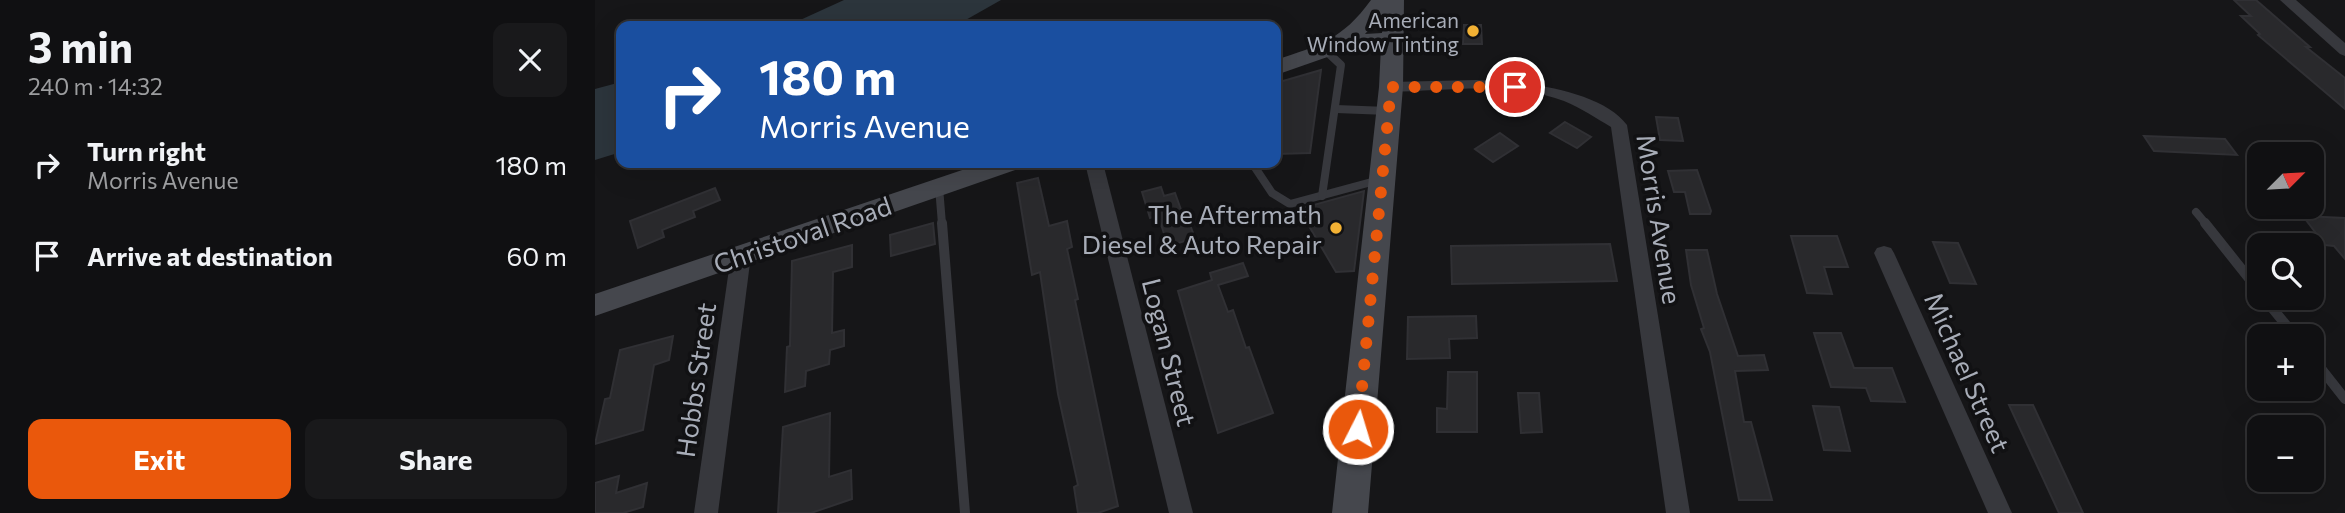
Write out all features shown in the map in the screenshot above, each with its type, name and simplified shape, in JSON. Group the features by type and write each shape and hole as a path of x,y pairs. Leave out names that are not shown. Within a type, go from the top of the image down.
{"main road":[{"path":"1281,66 1332,48 1367,21 1383,0"},
{"path":"1350,513 1391,75 1394,0"},
{"path":"1332,48 1379,55 1391,75"},
{"name":"Christoval Road","path":"595,305 994,168"}],"street":[{"path":"2287,0 2345,51"},
{"path":"2329,37 2345,37"},
{"name":"Morris Avenue","path":"1391,75 1549,92 1595,109 1619,125 1678,513"},
{"name":"Logan Street","path":"1095,168 1181,513"},
{"name":"Michael Street","path":"1884,253 2000,513"},
{"name":"Hobbs Street","path":"706,513 741,255"}],"lane":[{"path":"1322,196 1341,65 1332,48"},
{"path":"1336,109 1391,75"},
{"path":"1256,168 1279,201 1290,204 1382,179"},
{"path":"939,187 965,513"},
{"path":"2196,212 2247,276"},
{"path":"2274,310 2285,324"},
{"path":"2324,372 2345,399"}],"shaded area":[{"path":"844,0 1001,0 964,21 798,21"},
{"path":"616,83 616,154 595,160 595,89"}],"building":[{"path":"2234,0 2256,0 2310,47 2306,47 2345,78 2345,109 2258,35 2260,34 2241,16 2251,16"},
{"name":"American Window Tinting","path":"1464,25 1481,25 1482,44 1463,44"},
{"path":"1321,70 1310,153 1281,154 1281,82"},
{"path":"1656,117 1678,118 1683,141 1660,140"},
{"path":"1565,122 1591,137 1577,148 1550,133"},
{"path":"1500,133 1518,146 1493,162 1475,149"},
{"path":"2144,136 2225,139 2237,155 2154,151"},
{"path":"1697,170 1710,214 1690,214 1685,192 1674,192 1668,171"},
{"path":"1038,178 1049,226 1067,221 1072,247 1067,249 1078,299 1075,300 1118,506 1098,513 1078,513 1074,487 1078,485 1058,394 1040,272 1032,275 1017,183"},
{"path":"1161,187 1164,196 1175,193 1195,238 1168,246 1158,215 1150,218 1142,192"},
{"path":"715,188 720,200 693,211 695,217 662,230 664,237 638,248 630,221"},
{"name":"The Aftermath Diesel & Auto Repair","path":"1364,191 1354,271 1336,272 1299,209"},
{"path":"2345,218 2345,259 2334,246 2325,245 2324,233 2316,233 2305,219"},
{"path":"933,223 935,244 891,256 890,235"},
{"path":"1791,236 1837,236 1848,267 1824,267 1832,294 1807,293"},
{"path":"1933,242 1958,243 1976,284 1950,283"},
{"path":"1610,244 1617,281 1452,284 1451,246"},
{"path":"852,245 852,267 833,272 832,333 844,330 844,346 830,350 829,364 806,371 805,386 785,392 787,347 790,346 792,261"},
{"path":"1686,250 1707,250 1717,294 1738,356 1764,355 1768,370 1735,371 1744,422 1751,422 1772,500 1739,500 1710,352 1701,329 1704,328 1691,285"},
{"path":"1243,263 1248,276 1218,285 1228,312 1233,310 1246,348 1249,347 1273,413 1218,433 1178,291 1212,280 1210,273"},
{"path":"1476,316 1477,338 1449,339 1450,358 1407,359 1408,317"},
{"path":"1814,333 1841,333 1854,368 1892,368 1905,402 1871,401 1866,388 1831,387"},
{"path":"673,336 669,360 654,365 643,430 595,444 605,399 610,398 620,350"},
{"path":"1448,372 1477,372 1477,432 1437,432 1437,408 1447,409"},
{"path":"1518,393 1539,393 1542,432 1521,433"},
{"path":"2009,405 2033,405 2083,513 2059,513"},
{"path":"1813,406 1839,407 1850,451 1824,450"},
{"path":"830,413 829,477 851,470 852,499 811,513 778,513 783,427"},
{"path":"619,476 616,493 647,483 643,507 623,513 595,513 595,483"}],"place":[{"name":"American Window Tinting","path":"1473,31"},
{"name":"The Aftermath Diesel & Auto Repair","path":"1336,228"}],"route":[{"path":"1358,429 1391,87 1515,87"}]}
